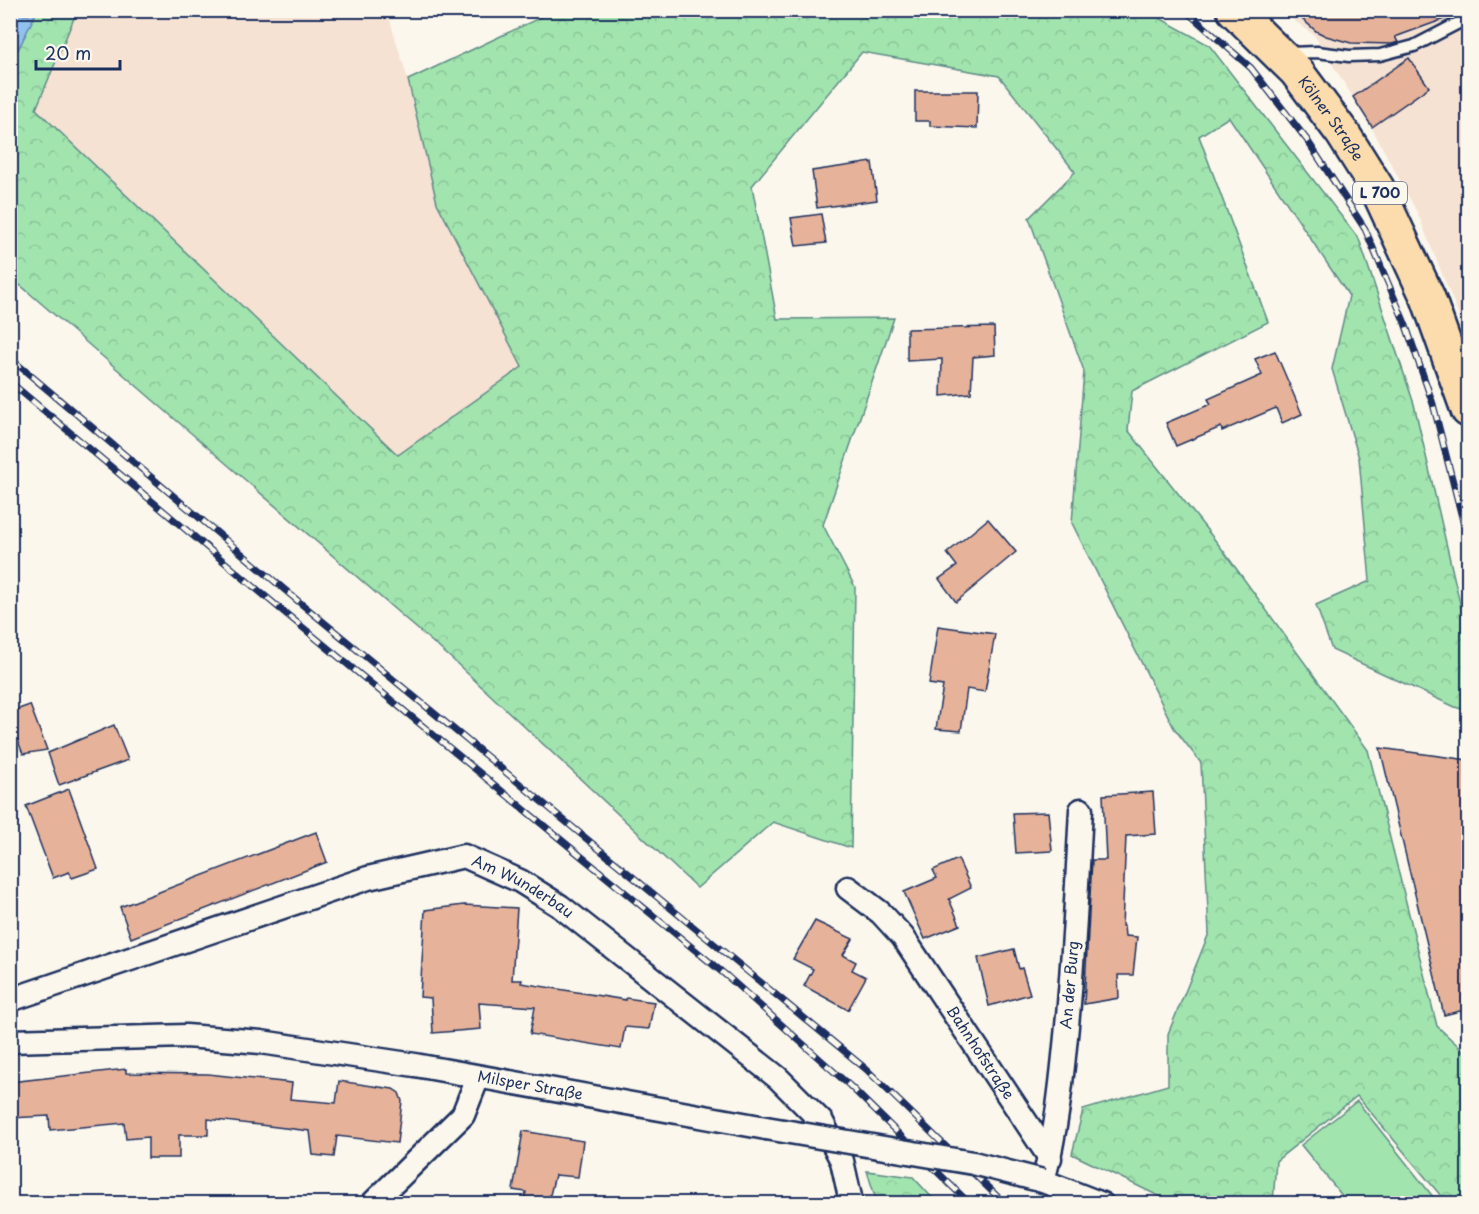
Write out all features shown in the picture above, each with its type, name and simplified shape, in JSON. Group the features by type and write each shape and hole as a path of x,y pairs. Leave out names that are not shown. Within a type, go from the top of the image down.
{"main road":[{"name":"Kölner Straße","path":"1234,10 1296,71 1343,134 1377,188 1428,298 1468,410"}],"street":[{"name":"An der Burg","path":"1050,1158 1063,1074 1081,810"},
{"name":"Am Wunderbau","path":"10,1000 368,878 464,856 520,881 560,906 778,1078 822,1122 842,1161 850,1203"},
{"name":"Bahnhofstraße","path":"848,888 880,913 903,937 1050,1158"},
{"name":"Milsper Straße","path":"10,1041 186,1036 261,1042 364,1056 973,1163 1043,1181"},
{"path":"372,1203 463,1114 478,1077"},
{"path":"1050,1158 1043,1181 1102,1203"}],"lane":[{"path":"1279,54 1317,51 1348,56 1380,55 1414,46 1468,18"}],"shaded area":[{"path":"77,11 387,11 408,80 437,203 522,367 398,455 36,108"},
{"path":"1281,11 1468,11 1468,338 1417,212 1368,121 1314,35"}],"green space":[{"path":"556,10 1147,11 1209,45 1359,239 1414,404 1468,638 1468,711 1332,650 1316,605 1370,581 1359,458 1332,369 1349,296 1229,117 1199,136 1268,322 1132,391 1128,430 1222,549 1368,750 1437,1026 1468,1055 1468,1203 1447,1203 1357,1096 1276,1161 1273,1203 1173,1203 1072,1154 1083,1110 1168,1085 1168,1034 1209,933 1201,763 1174,728 1072,523 1084,371 1029,218 1075,172 999,76 862,52 752,186 777,319 894,318 823,525 855,587 851,848 773,822 697,888 452,659 20,285 11,297 11,11 77,11 36,109 398,455 522,367 437,203 408,80"},
{"path":"1357,1101 1438,1203 1348,1203 1301,1145"},
{"path":"867,1171 913,1177 937,1203 877,1203"}],"water":[{"path":"11,10 37,11 11,60"}],"building":[{"path":"1292,10 1461,10 1461,13 1395,37 1398,42 1392,44 1351,43 1326,36 1316,31"},
{"path":"1409,58 1429,87 1372,127 1353,97"},
{"path":"915,91 978,91 977,128 930,126 930,121 915,121"},
{"path":"872,162 877,200 817,208 812,171"},
{"path":"821,214 826,243 796,246 791,218"},
{"path":"994,327 995,355 973,357 971,393 941,396 942,359 907,361 907,329"},
{"path":"1275,351 1302,414 1282,423 1276,408 1222,431 1221,427 1176,446 1166,423 1211,404 1208,399 1262,375 1255,359"},
{"path":"988,519 1016,552 956,602 939,579 957,566 947,553"},
{"path":"938,626 995,634 985,692 967,689 961,731 936,729 943,686 929,684"},
{"path":"30,705 47,750 23,754 10,720 10,712"},
{"path":"114,725 128,760 59,785 48,753"},
{"path":"1380,748 1468,760 1468,1009 1444,1015"},
{"path":"69,789 98,869 72,878 69,872 53,878 26,806"},
{"path":"1153,792 1156,834 1126,836 1122,926 1124,926 1125,936 1137,937 1133,975 1118,975 1119,998 1084,1004 1092,860 1106,860 1103,795"},
{"path":"1048,812 1052,851 1016,853 1013,813"},
{"path":"316,832 327,862 131,938 120,907"},
{"path":"958,859 971,888 949,899 960,925 925,939 904,892 937,878 933,870"},
{"path":"464,905 517,908 512,980 626,1000 626,998 654,1002 649,1029 625,1027 621,1049 530,1034 535,1007 479,1003 481,1029 433,1033 431,998 420,997 425,910"},
{"path":"815,921 853,939 843,955 856,962 852,970 866,977 848,1010 804,986 813,969 793,959"},
{"path":"1014,949 1019,969 1022,968 1030,994 989,1006 978,958"},
{"path":"126,1069 126,1073 208,1074 292,1083 290,1099 336,1103 339,1081 393,1089 399,1093 402,1101 397,1143 337,1136 334,1157 313,1155 310,1131 208,1119 208,1135 179,1135 179,1158 148,1158 148,1137 126,1139 124,1123 50,1130 49,1116 10,1118 10,1082"},
{"path":"523,1131 583,1141 578,1177 555,1175 548,1203 524,1203 526,1192 513,1190"}],"railway":[{"path":"1185,10 1251,68 1307,140 1365,229 1405,323 1433,404 1468,541"},
{"path":"10,358 298,601 866,1069 1005,1204"},
{"path":"10,382 284,612 728,977 849,1085 970,1204"}]}
